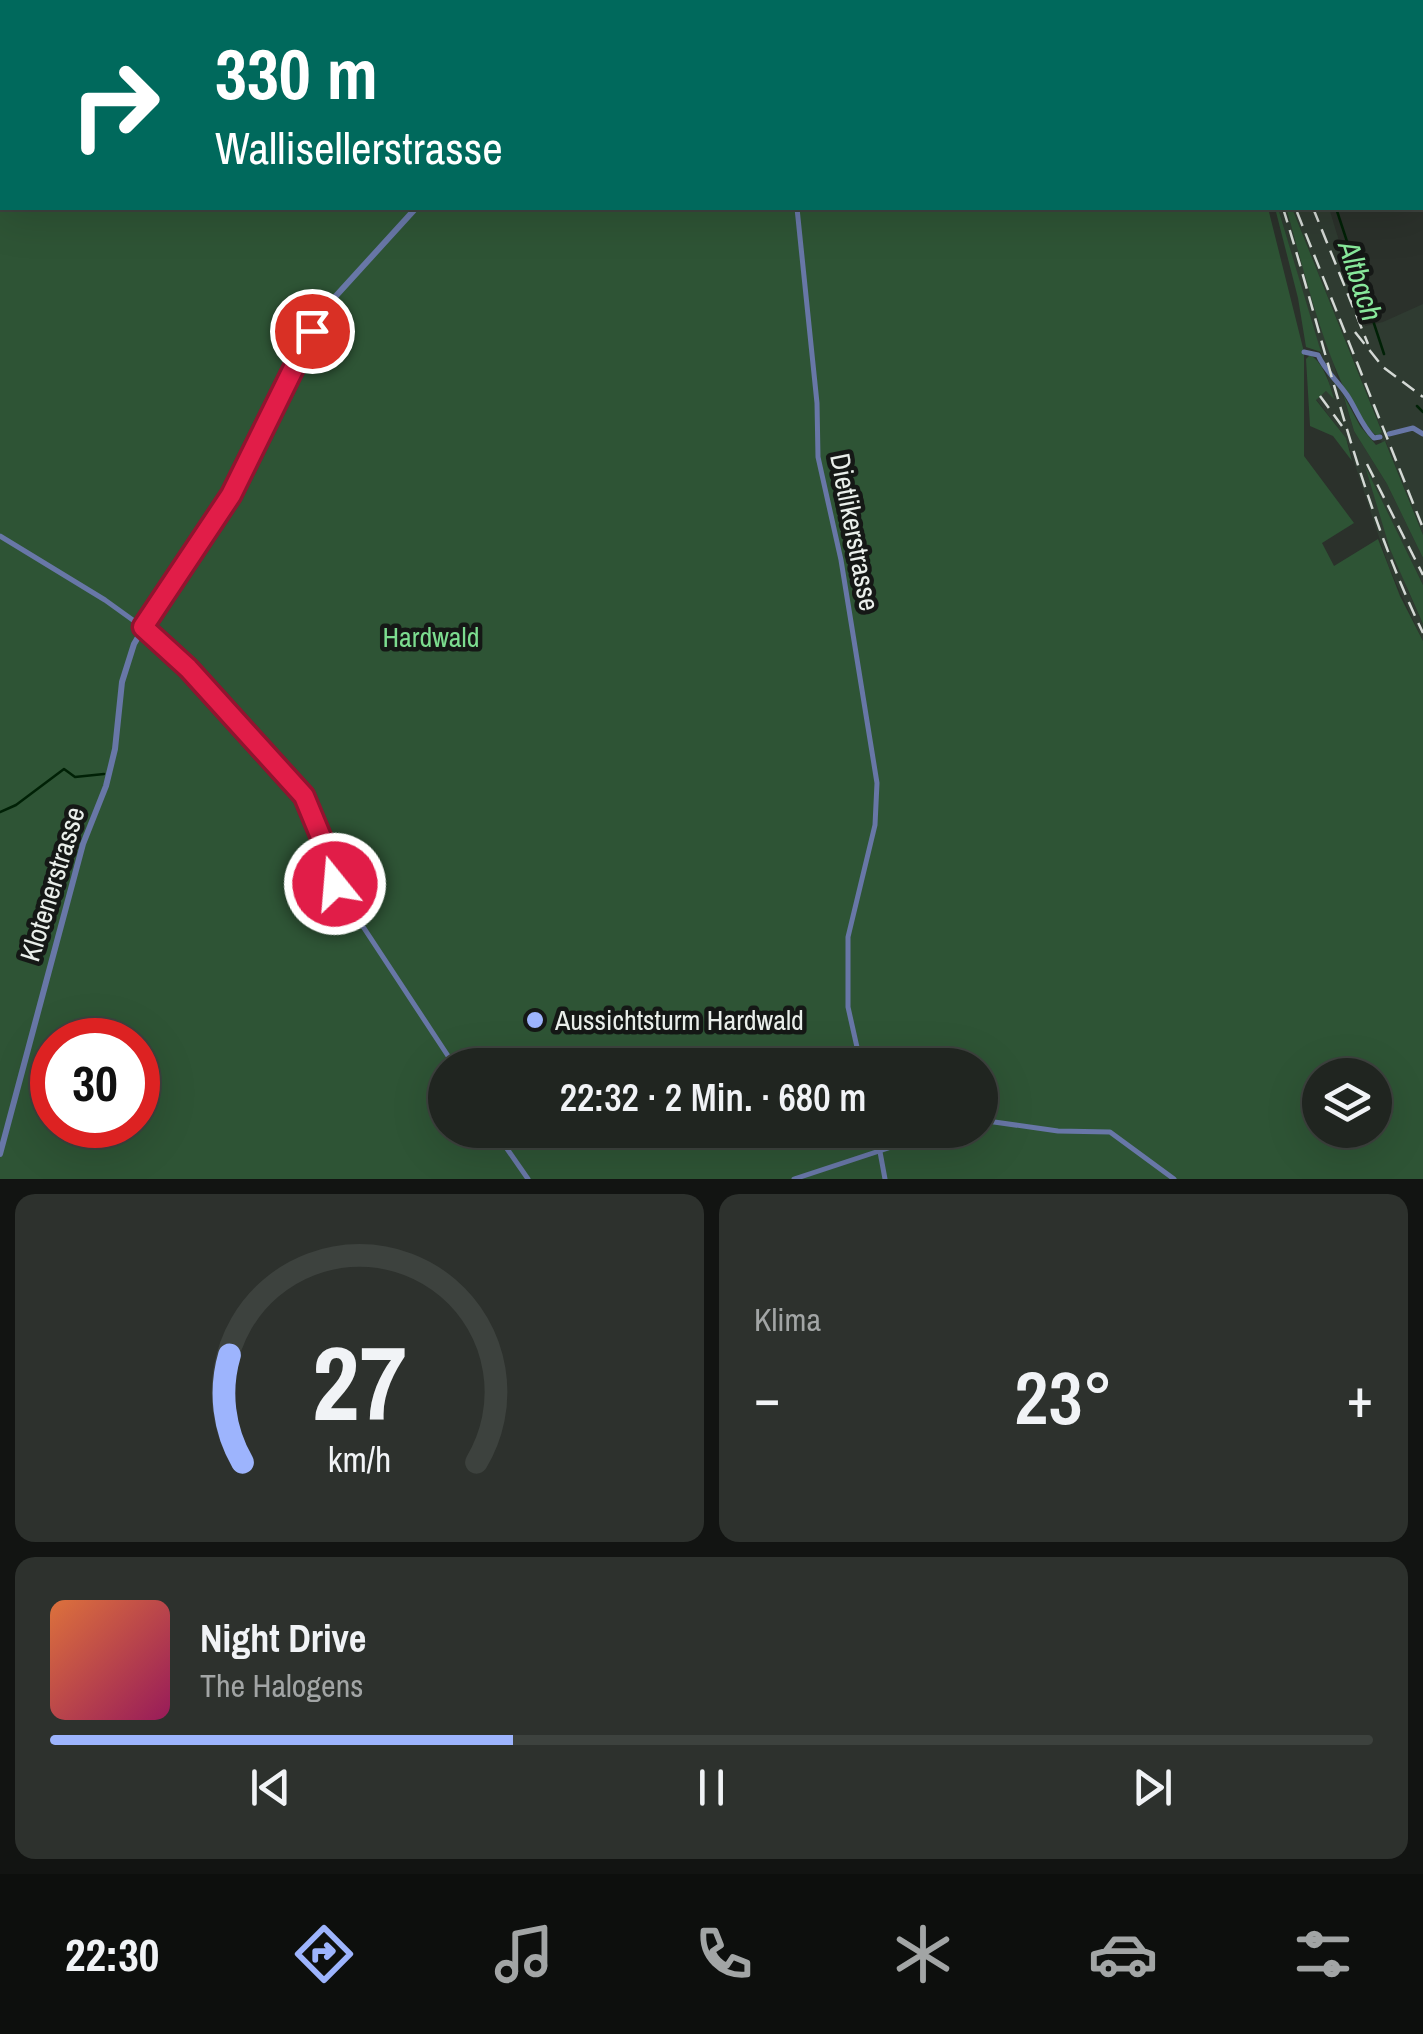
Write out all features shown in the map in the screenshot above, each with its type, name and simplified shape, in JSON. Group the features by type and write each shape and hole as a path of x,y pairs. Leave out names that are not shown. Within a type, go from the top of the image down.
{"street":[{"name":"Klotenerstrasse","path":"0,1154 83,844 106,786 127,660 143,627 231,495 298,352 324,310 414,210"},
{"name":"Dietlikerstrasse","path":"797,210 817,403 818,457 841,560 878,783 875,825 848,937 848,1007 858,1048"},
{"path":"1304,352 1318,354 1324,370 1347,395 1362,424 1374,438 1380,438"},
{"path":"1389,434 1413,428 1423,434"},
{"path":"0,536 143,627 188,668 304,796 335,884 443,1048"},
{"path":"998,1123 1058,1131 1110,1132 1174,1179"},
{"path":"506,1148 528,1179"},
{"path":"794,1179 887,1148"},
{"path":"881,1150 885,1179"}],"shaded area":[{"path":"1279,210 1287,210 1354,431 1387,484 1423,558 1423,585 1365,467 1423,624 1423,641 1390,570 1346,438 1316,399 1326,391 1333,396"},
{"path":"1293,210 1330,210 1365,326 1423,304 1423,535 1386,442 1382,443 1378,434 1382,431"}],"green space":[{"name":"Hardwald","path":"0,210 1268,210 1304,352 1304,456 1354,523 1322,543 1334,566 1378,539 1423,641 1423,1179 0,1179"},
{"path":"1276,210 1321,352 1306,347"},
{"path":"1287,210 1293,210 1382,432 1377,436 1346,392 1311,296"},
{"path":"1310,355 1322,368 1334,399 1326,391 1316,400 1346,438 1352,461 1333,436 1310,426 1306,359"},
{"path":"1343,394 1360,426 1376,445 1385,441 1423,535 1423,558 1387,484 1354,431"},
{"path":"1365,466 1423,585 1423,624 1390,549"}],"waterway":[{"name":"Altbach","path":"1337,210 1384,354"},
{"name":"Altbach","path":"1417,406 1423,412"},
{"path":"0,812 16,805 64,769 75,777 104,774"}],"railway":[{"path":"1284,210 1362,477 1423,633"},
{"path":"1314,210 1368,344"},
{"path":"1297,212 1423,528"},
{"path":"1355,332 1383,367 1423,397"},
{"path":"1320,396 1342,426"},
{"path":"1367,464 1423,575"}],"place":[{"name":"Aussichtsturm Hardwald","path":"535,1020"}],"route":[{"path":"312,331 298,352 231,495 143,627 188,668 304,796 335,884"}]}
